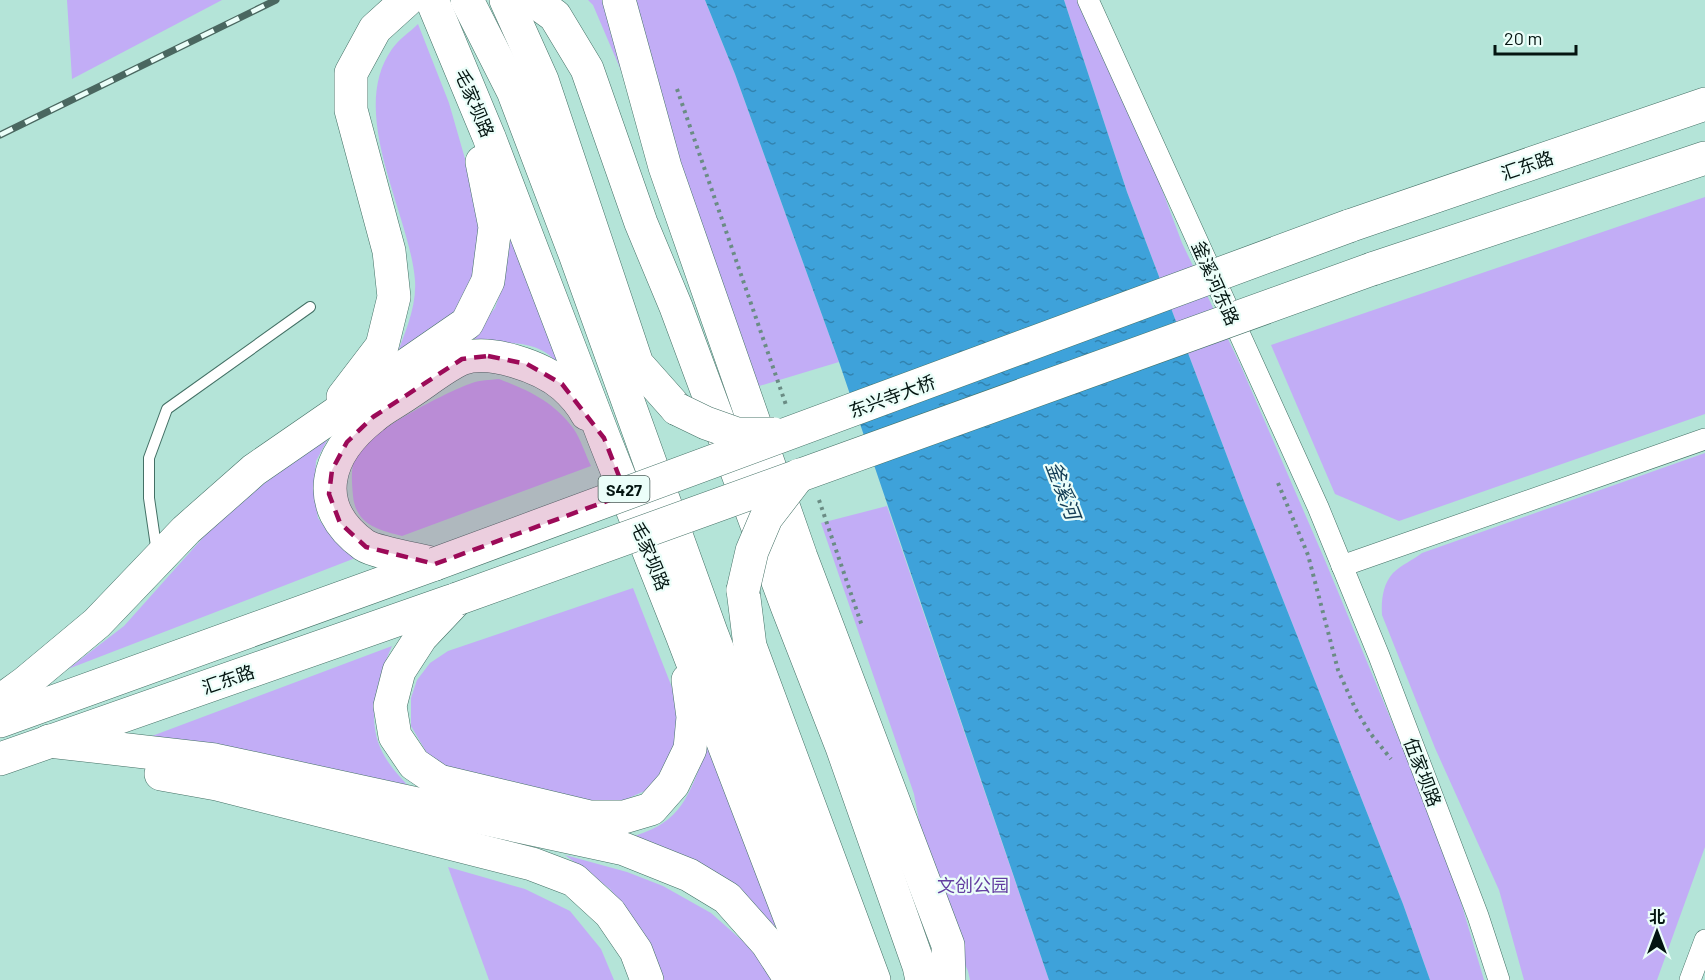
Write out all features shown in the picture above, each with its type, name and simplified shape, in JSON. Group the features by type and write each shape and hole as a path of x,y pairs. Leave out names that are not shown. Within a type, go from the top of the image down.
{"main road":[{"path":"323,422 382,346 394,297 389,251 351,110 351,73 375,29 407,0"},
{"path":"0,700 33,669 97,622 186,530 254,470 467,323 488,281 495,227 480,154 431,0"},
{"name":"毛家坝路","path":"431,0 489,137 814,980"},
{"name":"S427","path":"466,0 518,102 711,632 844,980"},
{"path":"506,0 542,80 637,364 677,409 706,423 736,434 788,434"},
{"path":"619,0 665,167 801,557 948,945 949,980"},
{"path":"544,8 587,69 641,223 676,307 783,595 843,747 922,980"},
{"name":"汇东路","path":"1349,226 1705,104"},
{"path":"682,635 693,717 690,749 673,784 651,809 624,817 590,817 439,781 414,764 395,736 390,706 399,671 421,637 457,599 1372,269 1705,158"},
{"name":"东兴寺大桥","path":"435,564 1349,226"},
{"path":"435,564 366,547 340,523 329,494 332,470 347,442 373,417 462,359 488,356 527,364 562,384 580,402 604,438"},
{"path":"799,475 766,518 752,551 743,590 750,646 874,980"},
{"name":"汇东路","path":"0,721 435,564"},
{"name":"汇东路","path":"24,750 457,599"},
{"path":"24,750 217,784 532,864 574,880 610,914 636,951 647,980"},
{"path":"24,750 215,760 624,849 689,875 727,898 767,943 791,980"}],"street":[{"name":"釜溪河东路","path":"1088,0 1318,507 1342,566"},
{"path":"1342,566 1705,439"},
{"name":"伍家坝路","path":"1342,566 1379,656 1478,916 1499,980"},
{"path":"1690,980 1705,940"}],"lane":[{"path":"158,559 149,498 149,458 167,409 310,307"}],"path":[{"path":"1277,481 1308,555 1338,670 1355,708 1370,733 1398,768"}],"highlighted area":[{"path":"488,356 527,364 562,384 604,438 626,494 435,564 366,547 340,523 329,494 332,470 347,442 373,417 462,359"}],"green space":[{"path":"67,0 222,0 72,79"},
{"path":"588,0 705,0 735,74 839,362 756,387 593,5"},
{"path":"1064,0 1091,0 1182,243 1240,364 1324,558 1447,855 1484,980 1430,980 1403,904 1244,501 1127,192"},
{"path":"418,24 449,103 472,183 480,229 478,259 469,289 449,320 395,360 412,311 415,280 403,224 384,163 378,132 376,102 380,74 392,49"},
{"path":"1705,197 1705,414 1399,521 1335,494 1271,345"},
{"path":"511,235 565,370 546,353 524,344 504,343 463,347 495,308 504,282"},
{"path":"499,379 530,392 558,411 576,432 591,466 402,536 377,528 364,520 355,506 352,476 356,455 364,446 392,424 445,395 475,382"},
{"path":"334,428 316,461 314,494 318,518 332,537 358,557 68,669 124,626 208,532"},
{"path":"1705,453 1705,847 1657,980 1524,980 1499,890 1435,748 1382,615 1382,598 1385,587 1393,573 1422,553"},
{"name":"文创公园","path":"887,506 1049,980 970,980 968,971 934,900 914,794 821,523"},
{"path":"633,588 673,690 678,723 674,755 647,790 615,804 584,803 458,773 428,755 411,726 411,698 417,680 430,663 448,651"},
{"path":"392,646 375,701 375,730 385,757 411,789 152,736"},
{"path":"708,747 783,941 627,838 661,824 681,806"},
{"path":"565,855 627,872 663,886 711,913 746,944 776,980 664,980 642,930 610,889"},
{"path":"448,867 525,889 570,911 601,949 614,980 489,980"}],"water":[{"name":"釜溪河","path":"705,0 1064,0 1127,192 1244,501 1403,904 1430,980 1049,980 839,362 735,74"}],"railway":[{"path":"0,135 276,0"}]}
